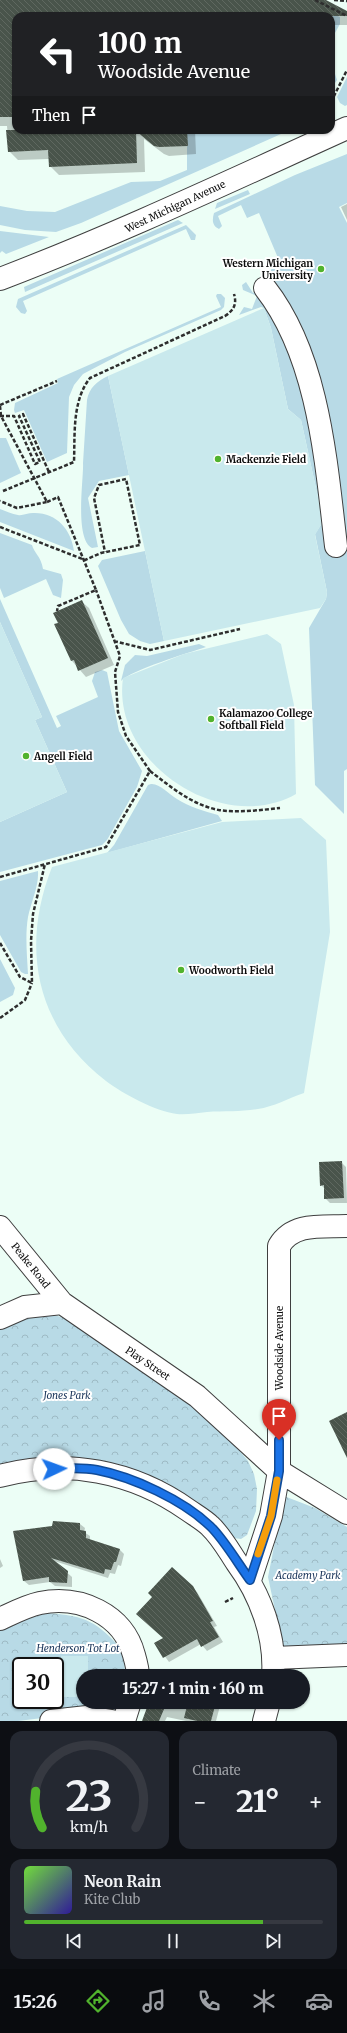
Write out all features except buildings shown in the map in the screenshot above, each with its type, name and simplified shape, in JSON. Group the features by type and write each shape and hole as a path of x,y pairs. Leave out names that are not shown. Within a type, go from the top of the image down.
{"street":[{"name":"West Michigan Avenue","path":"335,133 347,128"},
{"name":"West Michigan Avenue","path":"0,279 23,271 130,226 334,134"},
{"path":"265,288 278,304 299,349 313,395 326,466 336,546"},
{"name":"Woodside Avenue","path":"250,1580 271,1516 279,1471 279,1246 284,1238 292,1231 310,1227 347,1226"},
{"name":"Peake Road","path":"0,1227 62,1303"},
{"path":"0,1318 25,1307 62,1303"},
{"name":"Play Street","path":"62,1303 197,1396 279,1471 347,1513"},
{"path":"0,1476 42,1470 79,1468 97,1470 121,1476 158,1491 210,1526 250,1580 262,1609 271,1641 274,1667 347,1655"},
{"path":"0,1618 40,1603 73,1602 90,1606 102,1612 124,1632 131,1643 138,1669"},
{"path":"124,1721 128,1709"},
{"path":"264,1721 267,1709"},
{"path":"51,1721 87,1717 112,1721"}],"path":[{"path":"315,0 347,16"},
{"path":"334,0 347,1"},
{"path":"335,94 347,70"},
{"path":"3,491 74,462 79,399 84,386 90,378 225,316 233,310 236,301 234,294"},
{"path":"47,502 1,416 0,406 57,381"},
{"path":"1,416 14,416 35,464 40,462 18,416 23,414 49,472"},
{"path":"0,527 85,560 105,552 140,545 126,479 99,485 94,498 105,552"},
{"path":"0,501 17,508 47,502 58,497 85,560 120,656 115,672 118,712 126,736 150,771 176,791 196,803 219,810 243,811 280,808"},
{"path":"57,611 58,606 96,590"},
{"path":"114,641 150,650 240,629"},
{"path":"0,877 106,847 150,771"},
{"path":"0,1018 25,1000 32,983 31,941 33,914 45,864"},
{"path":"0,943 20,977 32,983"},
{"path":"224,1602 233,1598"}],"green space":[{"path":"335,15 340,17 340,24 335,33"},
{"path":"347,77 347,105 345,106 340,103 337,97"},
{"path":"187,134 281,134 81,223 56,232 25,230 0,225 0,206 27,211 55,212 131,182 160,181 187,170"},
{"path":"347,154 347,203 339,207 347,223 347,769 344,771 344,814 315,785 309,628 326,599 327,592 315,534 322,523 321,511 301,420 288,409 271,328 264,308 261,307 239,315 244,307 252,309 257,296 243,290 242,285 246,282 253,293 261,289 274,306 330,466 270,286 276,283 270,270 281,265 259,213 247,218 241,205 218,216 222,226 219,229 215,226 213,220 214,213 295,175"},
{"path":"248,190 250,194 215,209 217,203"},
{"path":"178,220 183,223 25,292 24,287"},
{"path":"186,225 196,235 195,240 191,240 186,229 23,301 27,311 25,314 21,313 16,307 18,299"},
{"path":"0,231 49,237 6,254 2,251 0,253"},
{"path":"217,294 221,294 225,298 224,307 221,310 125,352 83,374 74,385 69,397 67,453 47,462 24,410 15,413 15,403 58,383 57,379 221,307 216,296"},
{"path":"108,376 129,475 99,481 88,498 98,547 92,548 86,542 83,533 81,507 87,400 94,385"},
{"path":"0,438 6,438 21,473 0,483"},
{"path":"0,509 20,515 41,513 49,515 61,523 66,529 70,536 74,551 0,522"},
{"path":"0,533 32,545 41,561 43,569 61,574 63,580 61,598 53,595 46,579 4,598 0,588"},
{"path":"145,551 164,641 150,644 140,641 129,634 121,620 98,566 102,560"},
{"path":"0,599 57,728 61,726 56,716 98,697 92,681 95,672 102,670 107,672 119,731 142,771 137,787 107,840 102,845 0,872 0,822 67,792 35,720 42,717 0,622"},
{"path":"199,644 206,647 148,667 121,681 125,665 135,655 147,656"},
{"path":"151,784 161,787 186,804 218,815 222,821 107,853 114,845 148,785"},
{"path":"38,871 37,882 27,924 26,945 28,974 25,974 21,972 0,935 0,881"},
{"path":"0,959 15,988 13,995 0,1002"},
{"name":"Jones Park","path":"52,1314 69,1320 168,1384 234,1444 248,1461 254,1474 257,1489 256,1511 247,1535 241,1539 234,1538 159,1484 0,1472 0,1326 13,1318"},
{"name":"Academy Park","path":"284,1496 315,1508 347,1527 347,1650 286,1649 282,1643 268,1577"},
{"name":"Henderson Tot Lot","path":"46,1613 81,1618 98,1627 124,1651 125,1669 76,1669 76,1709 115,1709 114,1714 92,1712 18,1721 0,1721 0,1629 12,1623"}],"shaded area":[{"name":"Mackenzie Field","path":"264,308 271,328 288,409 301,420 321,511 322,523 315,535 327,592 326,599 320,608 164,641 108,376"},
{"name":"Angell Field","path":"0,622 42,717 35,720 67,792 0,822"},
{"name":"Kalamazoo College Softball Field","path":"267,634 281,644 294,705 296,794 267,805 236,806 206,798 177,784 153,763 135,738 124,709 123,678 184,654"},
{"name":"Woodworth Field","path":"301,818 326,840 330,932 304,1093 264,1108 246,1111 177,1114 149,1106 106,1081 82,1060 64,1036 50,1011 41,984 37,956 37,927 42,897 52,867 222,822"},
{"path":"88,1656 88,1669 76,1669 76,1697 64,1697 64,1657 61,1657"}],"slow traffic":[{"path":"258,1554 271,1516 277,1480"}],"place":[{"name":"Western Michigan University","path":"321,269"},
{"name":"Mackenzie Field","path":"218,459"},
{"name":"Kalamazoo College Softball Field","path":"211,719"},
{"name":"Angell Field","path":"26,756"},
{"name":"Woodworth Field","path":"181,970"}],"route":[{"path":"54,1469 79,1468 97,1470 121,1476 158,1491 210,1526 250,1580 271,1516 279,1471 279,1440"}]}
